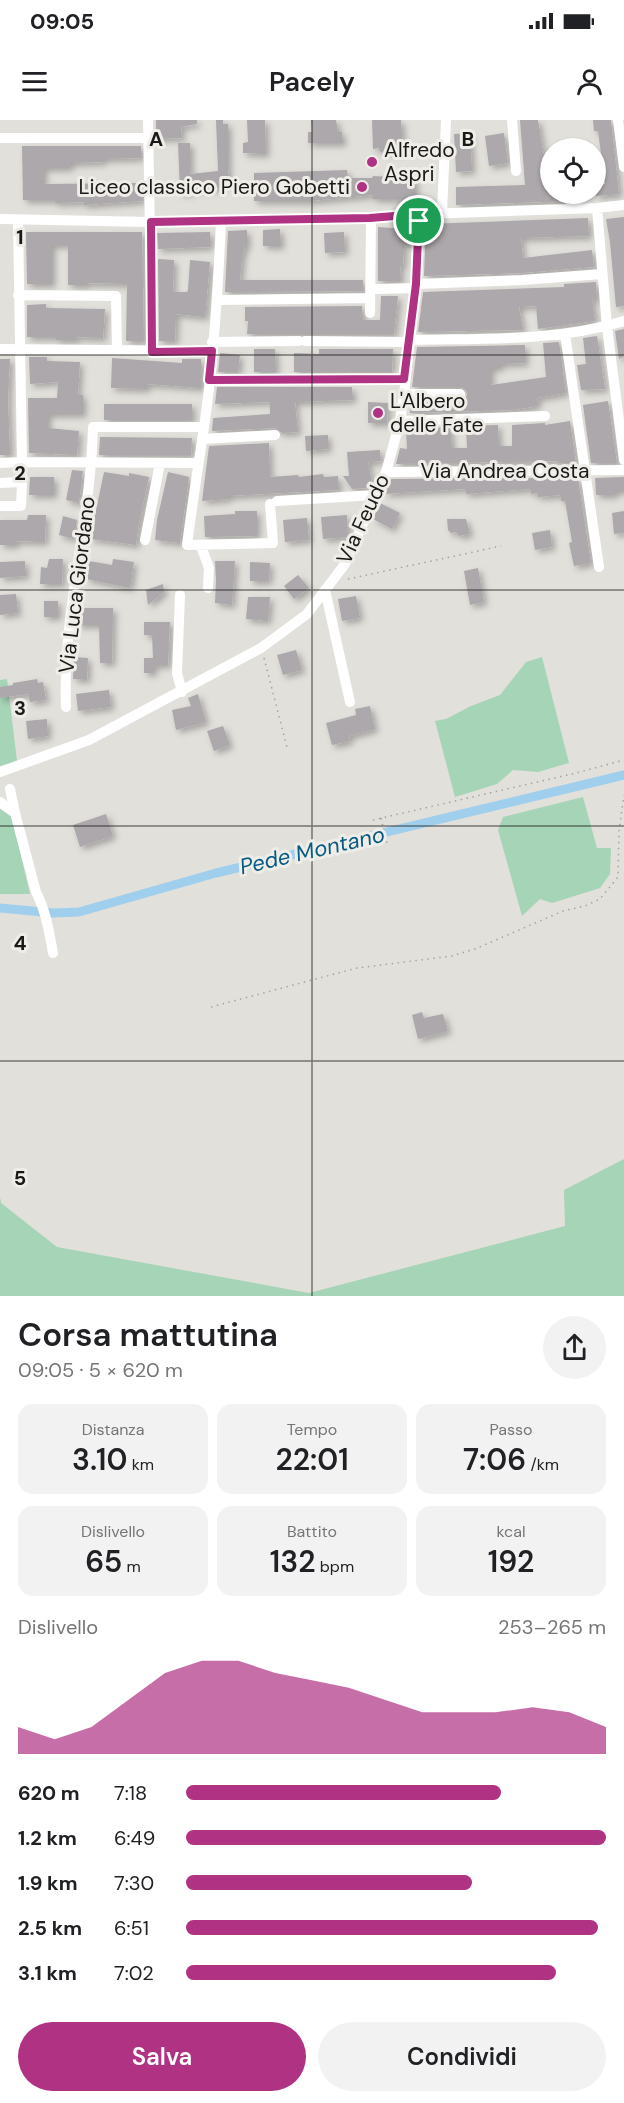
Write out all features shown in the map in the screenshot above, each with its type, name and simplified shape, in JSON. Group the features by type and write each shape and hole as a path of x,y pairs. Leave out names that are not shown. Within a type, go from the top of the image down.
{"street":[{"path":"148,120 152,352"},
{"path":"442,213 446,120"},
{"path":"512,120 516,171"},
{"path":"618,120 624,167"},
{"path":"0,138 149,138"},
{"path":"0,219 151,222 370,218 624,205"},
{"path":"597,208 606,327 624,460"},
{"name":"Via Feudo","path":"0,772 89,740 261,648 307,614 345,564 386,472 400,421 410,341 419,214"},
{"path":"370,218 373,294 370,313"},
{"path":"0,506 21,506 18,220"},
{"path":"221,221 217,300 209,380 187,545 273,543 274,502 375,495"},
{"path":"217,300 373,294 415,286 602,274"},
{"path":"18,295 116,296 117,351"},
{"path":"0,349 152,352 302,341 520,338 565,334 606,327 624,321"},
{"path":"565,334 599,567"},
{"path":"209,380 404,379"},
{"path":"404,394 460,394"},
{"path":"400,421 545,417"},
{"name":"Via Luca Giordano","path":"66,707 65,672 92,462 93,427 204,427"},
{"path":"202,439 275,435"},
{"path":"0,463 198,463"},
{"path":"145,540 160,463"},
{"name":"Via Andrea Costa","path":"386,472 624,470"},
{"path":"0,483 22,482"},
{"path":"201,546 209,568 208,588"},
{"path":"325,590 350,702"},
{"path":"180,594 177,674 182,692"},
{"path":"10,789 36,892 47,921 53,953"},
{"path":"0,802 15,813"}],"path":[{"path":"335,577 346,579 501,546"},
{"path":"261,648 288,751"},
{"path":"374,820 554,779 624,760"},
{"path":"211,1007 357,968 452,956 532,926 563,911 585,906 600,899 618,877 624,795"},
{"path":"381,818 387,844"}],"green space":[{"path":"542,657 569,763 538,772 513,770 497,784 455,797 435,721 446,719 500,695 526,662"},
{"path":"7,679 17,761 0,766 0,680"},
{"path":"583,797 597,848 611,848 610,874 600,888 552,903 540,899 522,916 498,830 503,817"},
{"path":"0,809 12,817 30,894 0,894"},
{"path":"624,1159 624,1296 0,1296 0,1197 1,1203 57,1247 309,1293 565,1226 564,1190"}],"building":[{"path":"156,120 197,120 197,124 181,127 182,138 156,139"},
{"path":"216,120 223,120 223,124 228,124 230,184 221,184 221,188 180,193 178,143 190,143 190,174 218,171"},
{"path":"247,120 265,120 266,154 243,153 243,143 248,142"},
{"path":"311,120 336,120 338,132 342,132 343,143 308,143 308,132 312,132"},
{"path":"372,120 401,120 403,151 380,152 379,148 373,149"},
{"path":"520,120 538,120 541,138 540,202 456,205 456,187 525,185"},
{"path":"593,120 611,120 619,194 606,195 606,138 599,138 598,131 594,131"},
{"path":"470,133 472,171 456,172 454,134"},
{"path":"504,133 508,163 489,166 485,136"},
{"path":"22,146 141,146 141,158 103,159 103,162 70,163 70,168 44,168 44,184 142,183 142,201 84,205 84,202 55,203 54,200 23,200"},
{"name":"Liceo classico Piero Gobetti","path":"347,170 348,178 372,178 373,176 415,178 415,199 373,199 373,195 310,201 254,201 254,173"},
{"path":"624,217 624,306 616,307 606,219"},
{"path":"588,218 589,236 521,238 523,258 592,250 594,267 522,273 424,276 426,224"},
{"path":"378,227 405,229 403,266 400,266 401,281 378,281"},
{"path":"280,229 281,246 263,246 263,230"},
{"path":"247,230 247,246 245,246 242,257 240,280 363,280 363,291 225,292 228,231"},
{"path":"26,232 142,232 144,341 126,341 127,284 68,285 68,245 52,245 52,284 27,284"},
{"path":"210,232 210,247 158,249 157,233"},
{"path":"344,232 345,252 325,253 324,233"},
{"path":"158,259 174,260 173,292 187,292 190,260 210,262 205,317 176,314 175,341 159,341"},
{"path":"596,282 597,299 592,299 595,321 538,329 536,306 519,307 523,330 418,332 423,292 564,287 564,284"},
{"path":"381,296 398,296 394,334 247,334 248,321 245,321 245,307 362,306 362,320 380,320"},
{"path":"46,304 46,308 105,309 103,338 76,337 76,340 56,340 56,337 27,337 27,305"},
{"path":"624,329 624,356 619,359 615,331"},
{"path":"597,336 605,389 581,390 577,365 586,364 583,338"},
{"path":"559,342 566,393 537,398 538,406 514,410 410,413 411,402 460,402 467,395 466,390 461,387 412,387 417,347 525,345 525,363 500,364 500,368 491,368 491,385 546,377 543,343"},
{"path":"254,349 275,349 276,372 254,372"},
{"path":"319,349 393,349 392,372 294,372 294,353 319,354"},
{"path":"220,353 240,355 238,372 218,372"},
{"path":"29,357 47,357 47,361 80,362 78,395 83,395 83,414 48,414 48,428 79,431 77,455 29,453 28,398 57,398 58,382 30,384"},
{"path":"112,358 182,363 182,359 201,359 201,388 147,384 147,389 111,388"},
{"path":"0,359 10,359 8,399 10,455 0,455"},
{"path":"217,387 352,387 353,400 295,402 298,432 282,433 275,428 212,431 213,418 270,414 270,402 215,404"},
{"path":"608,401 617,463 591,463 583,405"},
{"name":"L'Albero delle Fate","path":"368,402 388,403 387,423 368,423"},
{"path":"104,404 192,404 192,420 104,420"},
{"path":"570,421 576,463 559,463 559,461 396,464 400,448 407,449 406,429 450,427 452,448 467,448 466,426 498,425 499,446 512,446 512,425 545,423 545,425"},
{"path":"328,435 328,449 306,451 305,436"},
{"path":"100,437 192,438 191,455 99,455"},
{"path":"269,443 270,477 323,474 324,477 338,476 339,490 228,496 228,499 202,501 209,446"},
{"path":"380,450 381,461 368,462 372,483 368,488 352,489 343,476 349,476 347,452"},
{"path":"72,470 83,471 79,503 66,500"},
{"path":"104,472 149,477 136,545 90,539"},
{"path":"168,472 189,477 180,543 155,540"},
{"path":"30,477 54,477 54,495 29,495"},
{"path":"624,477 624,491 615,491 615,495 596,495 595,478"},
{"path":"578,478 591,563 574,566 565,501 561,501 560,495 538,497 538,493 531,494 530,489 466,494 465,489 384,494 391,479"},
{"path":"380,503 400,513 392,529 373,519"},
{"path":"235,511 257,511 257,536 205,537 204,516 235,514"},
{"path":"624,511 624,533 614,534 612,513"},
{"path":"28,515 46,515 45,542 16,541 16,545 0,545 0,520 27,520"},
{"path":"347,515 348,537 323,539 321,517"},
{"path":"63,516 77,520 74,539 59,535"},
{"path":"307,518 309,540 285,542 283,520"},
{"path":"447,519 466,519 470,534 459,536 456,532 451,533 448,530"},
{"path":"550,530 552,547 535,550 532,533"},
{"path":"49,559 63,559 62,584 40,584 41,567 47,568"},
{"path":"113,559 134,562 130,588 86,579 89,561 112,565"},
{"path":"25,561 26,576 0,578 0,562"},
{"path":"215,561 235,561 232,605 215,603"},
{"path":"250,562 270,563 269,581 250,581"},
{"path":"478,568 484,602 470,605 464,571"},
{"path":"298,575 309,588 294,599 284,586"},
{"path":"163,584 164,592 148,605 146,590"},
{"path":"16,594 18,613 0,615 0,595"},
{"path":"356,596 360,618 342,621 338,599"},
{"path":"248,597 270,597 268,621 246,619"},
{"path":"44,601 58,601 58,617 44,617"},
{"path":"79,608 113,608 112,663 100,663 99,625 77,625"},
{"path":"144,622 170,622 168,665 154,665 154,673 144,673 144,658 153,658 152,635 144,635"},
{"path":"296,650 302,670 283,675 277,655"},
{"path":"74,657 88,658 87,680 73,679"},
{"path":"37,679 38,683 43,682 46,700 30,702 28,694 0,698 0,687"},
{"path":"109,690 111,707 78,711 76,694"},
{"path":"198,694 206,722 176,730 172,710 191,706 188,698"},
{"path":"370,706 375,729 349,736 350,741 332,745 326,723 356,715 355,709"},
{"path":"47,719 48,736 28,739 26,721"},
{"path":"223,726 230,745 214,751 207,731"},
{"path":"106,814 113,836 80,847 73,825"},
{"path":"422,1012 424,1018 443,1014 448,1031 418,1039 412,1015"}],"waterway":[{"name":"Pede Montano","path":"0,908 53,913 79,912 216,873 624,775"}],"place":[{"name":"Alfredo Aspri","path":"372,162"},
{"name":"Liceo classico Piero Gobetti","path":"362,187"},
{"name":"L'Albero delle Fate","path":"378,413"}],"route":[{"path":"419,214 419,221 416,284 404,379 209,380 212,351 152,352 151,222 370,218 419,214"}]}
